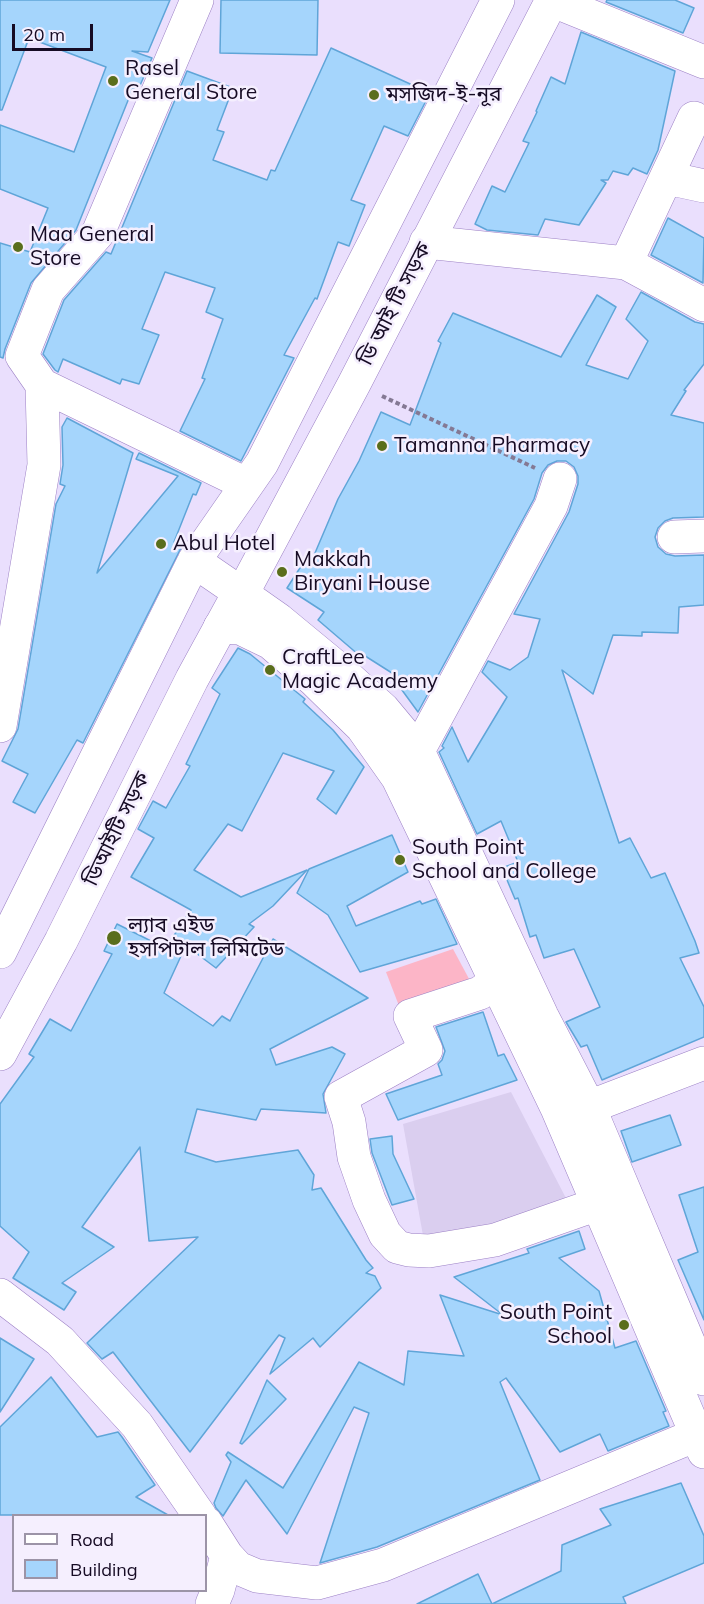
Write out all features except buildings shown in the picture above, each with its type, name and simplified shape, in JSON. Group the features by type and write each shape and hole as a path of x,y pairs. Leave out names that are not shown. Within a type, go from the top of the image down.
{"street":[{"path":"197,0 98,233 48,290 22,356 42,385 246,484"},
{"path":"0,952 194,561 262,463 498,0"},
{"path":"552,0 704,62"},
{"name":"ডি আই টি সড়ক","path":"232,608 354,384 552,0"},
{"path":"626,263 694,118"},
{"path":"667,178 704,186"},
{"path":"426,242 626,263 704,305"},
{"path":"0,726 12,580 44,465 42,385"},
{"path":"418,751 552,506 561,479"},
{"path":"194,561 232,608 240,628 271,643 314,680 362,727 398,778 557,1108 700,1444 383,1565 317,1583 257,1576 238,1568 226,1556 207,1525"},
{"path":"232,608 279,620 342,672 383,710 418,751 542,1016 589,1107 704,1379"},
{"name":"ডিআইটি সড়ক","path":"0,1054 61,941 192,679 232,608"},
{"path":"496,981 480,993 410,1016 426,1050 341,1097 350,1122 354,1157 369,1200 385,1234 397,1247 429,1251 495,1240 598,1204"},
{"path":"589,1107 704,1063"},
{"path":"0,1295 60,1341 137,1425 200,1514"},
{"path":"212,1604 218,1590 226,1556"}],"path":[{"path":"354,384 561,479"}],"shaded area":[{"path":"453,949 475,990 401,1011 386,972"},
{"path":"511,1092 569,1204 424,1241 403,1124"}],"place":[{"name":"Rasel General Store","path":"113,81"},
{"name":"মসজিদ-ই-নূর","path":"374,95"},
{"name":"Maa General Store","path":"18,247"},
{"name":"Tamanna Pharmacy","path":"382,446"},
{"name":"Abul Hotel","path":"161,544"},
{"name":"Makkah Biryani House","path":"282,572"},
{"name":"CraftLee Magic Academy","path":"270,670"},
{"name":"South Point School and College","path":"400,860"},
{"name":"ল্যাব এইড হসপিটাল লিমিটেড","path":"114,938"},
{"name":"South Point School","path":"624,1325"}]}
